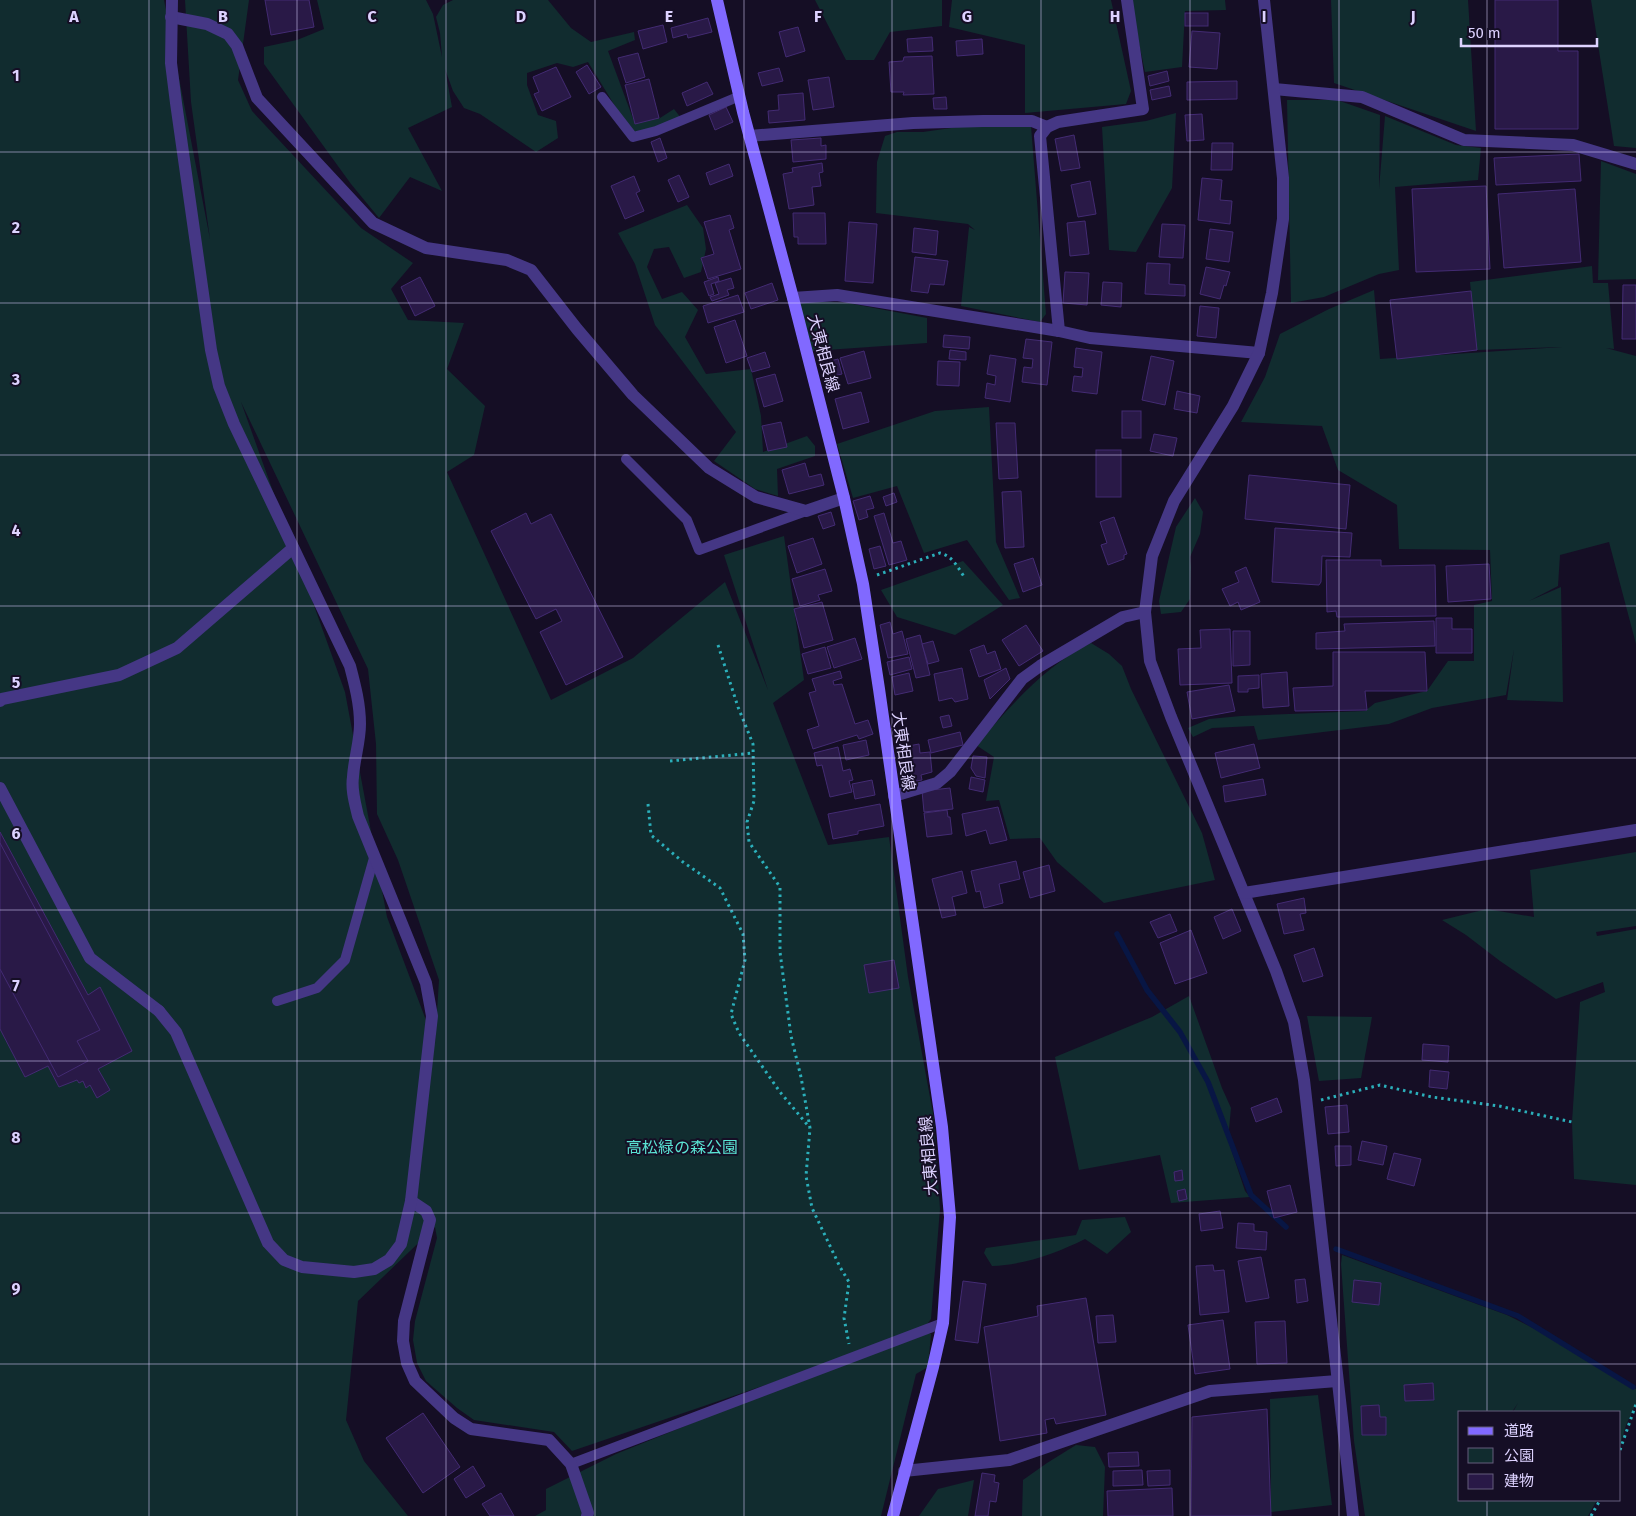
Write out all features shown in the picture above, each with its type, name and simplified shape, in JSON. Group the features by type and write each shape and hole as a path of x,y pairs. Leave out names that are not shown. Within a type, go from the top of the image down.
{"main road":[{"name":"大東相良線","path":"717,0 750,136 844,498 862,580 942,1127 950,1217 944,1323 934,1367 893,1516"}],"street":[{"path":"0,788 90,958 159,1011 176,1032 268,1243 284,1260 302,1267 354,1272 374,1269 389,1260 401,1244 411,1201 432,1016 426,983 358,816 353,794 352,778 359,748 360,723 357,695 350,666 234,424 219,386 211,350 176,103 172,63 172,0"},
{"path":"1059,330 1040,136 1047,127 1058,122 1143,108 1127,0"},
{"path":"1264,0 1283,178 1283,219 1272,293 1259,353 1233,406 1174,501 1152,556 1145,612 1150,661 1171,717 1276,971 1294,1022 1306,1104 1353,1516"},
{"path":"171,17 207,24 228,34 237,46 257,98 373,223 426,248 507,260 531,270 577,329 633,395 709,468 756,497 806,511 844,498"},
{"path":"1274,89 1362,96 1464,140 1573,145 1636,164"},
{"path":"750,136 912,123 983,120 1032,121 1047,127"},
{"path":"793,298 837,295 1059,330 1090,338 1259,353"},
{"path":"0,701 2,699 119,674 177,648 293,548"},
{"path":"894,796 936,783 950,772 1022,679 1040,666 1123,617 1145,612"},
{"path":"1244,893 1636,830"},
{"path":"411,1201 426,1211 430,1220 404,1321 403,1340 407,1363 416,1381 454,1418 471,1429 549,1440 571,1464 588,1513 587,1516"},
{"path":"904,1471 1009,1460 1210,1391 1337,1381"}],"lane":[{"path":"602,97 633,137 656,131 740,96"},
{"path":"626,459 687,520 699,550 806,511"},
{"path":"277,1000 317,988 345,960 374,858"},
{"path":"571,1464 944,1323"}],"path":[{"path":"862,580 940,553 953,560 964,578"},
{"path":"718,646 752,744 754,801 747,822 749,842 780,887 780,952 791,1036 801,1076 810,1128 806,1176 812,1208 849,1282 844,1318 851,1357"},
{"path":"670,761 753,753"},
{"path":"648,804 651,835 676,858 720,888 743,934 745,960 731,1014 739,1034 780,1092 810,1128"},
{"path":"1306,1104 1380,1085 1432,1097 1499,1106 1572,1122"},
{"path":"1621,1447 1636,1404"},
{"path":"1591,1516 1599,1501"}],"green space":[{"name":"高松緑の森公園","path":"0,0 164,0 210,239 191,102 185,0 249,0 238,80 252,111 361,228 413,263 391,289 408,320 464,323 447,369 485,406 474,455 447,472 551,700 633,658 725,582 768,690 724,555 784,536 804,680 773,703 828,845 889,837 908,977 934,1119 940,1209 931,1319 923,1330 931,1334 928,1367 916,1374 881,1516 535,1516 546,1510 546,1489 616,1454 895,1341 572,1451 554,1432 474,1420 426,1381 417,1363 413,1340 415,1321 437,1238 435,1227 358,1301 346,1420 364,1461 408,1516 0,1516","holes":["241,402 368,669 376,744 377,814 398,860 439,980 435,1044 387,917 345,692"]},
{"path":"317,0 426,0 433,14 442,57 440,33 436,17 443,5 453,0 548,0 571,28 591,42 634,32 635,40 608,51 635,124 660,118 674,109 681,118 635,135 626,124 588,62 573,67 557,63 527,73 527,85 538,115 556,121 558,138 536,152 480,114 464,108 453,91 445,69 452,107 408,128 442,191 410,177 379,218 351,184 264,64 264,47 297,40 324,29"},
{"path":"815,0 942,0 942,26 890,32 874,60 846,60"},
{"path":"952,0 1111,0 1131,91 1126,104 1025,113 1025,45 949,27"},
{"path":"1130,0 1225,0 1226,10 1185,11 1182,67 1145,72"},
{"path":"1331,0 1468,0 1476,131 1334,83"},
{"path":"1591,0 1636,0 1636,148 1614,146"},
{"path":"1287,100 1337,100 1380,115 1379,189 1385,116 1456,145 1481,148 1478,180 1395,187 1399,270 1379,274 1324,297 1291,303"},
{"path":"1176,113 1172,188 1136,252 1109,250 1102,127 1146,121"},
{"path":"965,126 1031,126 1046,314 1040,322 961,306 969,227 975,230 968,224 876,213 877,162 885,136 897,132 923,132"},
{"path":"1601,161 1636,174 1636,279 1598,280"},
{"path":"687,205 703,228 706,249 701,272 684,278 669,247 654,249 647,267 662,299 682,292 698,310 685,337 706,374 751,369 761,416 763,452 807,436 815,446 815,456 777,469 778,496 755,489 714,461 736,432 655,325 635,264 618,233"},
{"path":"1592,266 1593,283 1608,283 1614,349 1606,348 1636,356 1636,644 1609,542 1560,555 1558,586 1529,601 1561,587 1563,702 1507,700 1514,649 1506,695 1432,708 1389,724 1258,740 1254,726 1212,728 1193,737 1188,728 1209,719 1365,711 1375,703 1427,691 1448,661 1474,661 1474,605 1492,601 1490,550 1399,549 1397,505 1338,470 1322,426 1241,422 1265,377 1280,334 1329,309 1374,290 1380,359 1562,347 1477,350 1470,282"},
{"path":"799,300 848,303 927,318 927,343 812,351"},
{"path":"989,407 996,542 1020,598 1009,600 967,540 924,553 897,486 853,498 837,444 935,411"},
{"path":"1195,498 1203,512 1200,534 1190,557 1190,599 1181,612 1161,614 1159,601 1176,527"},
{"path":"963,561 1003,605 955,635 897,617 881,590"},
{"path":"1091,643 1109,654 1122,666 1131,689 1202,833 1215,880 1104,903 1057,862 1040,838 1010,839 999,800 986,801 994,757 976,745 1015,702 1043,675 1074,652"},
{"path":"1636,852 1636,926 1596,932 1597,936 1636,929 1636,1185 1574,1179 1572,1122 1580,1002 1605,992 1603,982 1556,999 1442,920 1487,909 1534,917 1530,870"},
{"path":"1189,996 1231,1108 1228,1140 1245,1191 1250,1197 1171,1203 1160,1155 1079,1170 1055,1057 1152,1017"},
{"path":"1307,1016 1372,1017 1361,1078 1319,1081"},
{"path":"1125,1217 1131,1232 1107,1254 1085,1239 1040,1257 1004,1265 992,1266 984,1253 986,1248 1076,1235 1082,1220"},
{"path":"1342,1255 1507,1315 1555,1339 1636,1389 1636,1404 1626,1425 1621,1442 1621,1411 1514,1411 1518,1403 1513,1411 1458,1411 1458,1501 1596,1501 1588,1516 1365,1516 1354,1441 1341,1264"},
{"path":"1318,1395 1332,1505 1271,1512 1270,1399"},
{"path":"1076,1445 1095,1447 1105,1467 1103,1516 1022,1516 1023,1480"},
{"path":"974,1480 968,1516 919,1516 938,1489"}],"building":[{"path":"265,0 309,0 314,27 271,35"},
{"path":"1495,0 1558,0 1558,51 1578,51 1578,129 1495,129"},
{"path":"1185,13 1208,13 1208,26 1185,26"},
{"path":"708,18 712,32 688,38 687,34 673,38 671,28"},
{"path":"663,25 667,42 643,49 638,31"},
{"path":"798,27 805,51 786,57 779,32"},
{"path":"1192,31 1220,33 1217,69 1189,67"},
{"path":"932,37 933,51 908,52 907,39"},
{"path":"982,39 983,54 957,56 956,41"},
{"path":"638,53 645,77 626,83 618,58"},
{"path":"932,56 934,94 903,95 904,92 891,92 889,62 903,61 904,57"},
{"path":"587,65 601,87 589,94 576,72"},
{"path":"556,67 571,97 542,111 534,94 539,92 533,77"},
{"path":"779,68 783,81 762,86 758,73"},
{"path":"1167,71 1169,81 1150,86 1148,76"},
{"path":"829,77 834,107 813,110 808,80"},
{"path":"649,79 659,118 635,124 625,85"},
{"path":"1237,81 1237,99 1187,100 1187,82"},
{"path":"707,82 713,94 687,106 682,93"},
{"path":"1169,86 1171,96 1152,100 1150,90"},
{"path":"803,93 805,120 769,123 768,111 779,110 778,95"},
{"path":"946,97 947,109 934,109 933,98"},
{"path":"726,107 733,122 715,130 709,115"},
{"path":"1202,114 1204,140 1187,141 1185,115"},
{"path":"1074,135 1080,168 1061,171 1055,139"},
{"path":"660,138 667,158 658,162 651,142"},
{"path":"821,138 821,146 826,145 826,159 793,162 791,140"},
{"path":"1212,143 1233,143 1232,170 1211,170"},
{"path":"1579,154 1581,181 1496,185 1494,158"},
{"path":"822,163 823,172 819,173 821,186 812,187 814,205 789,209 783,174 793,172 792,168"},
{"path":"729,164 733,176 710,185 706,173"},
{"path":"679,175 689,197 678,202 668,180"},
{"path":"634,176 640,191 636,193 644,211 625,219 611,186"},
{"path":"1202,178 1222,180 1220,200 1232,201 1230,224 1198,220"},
{"path":"1090,181 1096,214 1078,217 1071,185"},
{"path":"1486,186 1490,269 1416,272 1412,189"},
{"path":"1575,189 1581,262 1504,268 1498,194"},
{"path":"793,213 825,213 826,244 798,244 798,237 794,237"},
{"path":"730,215 734,228 729,230 741,269 708,279 701,258 714,254 704,222"},
{"path":"1085,221 1089,254 1070,256 1067,223"},
{"path":"849,222 877,224 873,283 845,281"},
{"path":"1162,224 1185,225 1183,258 1159,257"},
{"path":"914,228 938,231 936,255 912,252"},
{"path":"1210,229 1233,232 1229,262 1206,259"},
{"path":"915,257 948,261 944,285 930,284 928,293 911,291"},
{"path":"1147,263 1170,264 1169,284 1185,285 1185,296 1145,294"},
{"path":"1206,267 1230,272 1220,299 1200,294"},
{"path":"1065,272 1089,273 1087,305 1063,303"},
{"path":"420,277 435,306 415,316 401,287"},
{"path":"718,277 719,281 711,284 714,294 709,296 704,282"},
{"path":"731,278 734,288 727,290 729,295 712,301 710,297 719,294 715,283"},
{"path":"1103,282 1122,283 1121,307 1101,305"},
{"path":"772,283 778,300 751,309 745,293"},
{"path":"1623,285 1636,285 1636,339 1622,339"},
{"path":"1471,291 1477,350 1397,359 1390,300"},
{"path":"738,295 744,312 708,323 703,306"},
{"path":"1200,306 1219,308 1216,338 1197,336"},
{"path":"735,320 747,356 726,363 714,327"},
{"path":"944,335 970,337 969,349 943,347"},
{"path":"1026,339 1052,342 1047,385 1022,382 1024,367 1032,368 1033,359 1023,358"},
{"path":"1076,348 1102,352 1097,394 1072,391 1074,376 1082,377 1083,368 1074,367"},
{"path":"950,350 966,352 966,360 949,359"},
{"path":"864,351 871,378 848,384 840,358"},
{"path":"765,352 770,367 752,372 747,358"},
{"path":"990,355 1016,359 1010,402 985,398 987,383 995,385 996,376 987,374"},
{"path":"1151,356 1174,361 1165,405 1142,400"},
{"path":"838,359 842,374 826,378 823,363"},
{"path":"938,361 960,362 959,386 937,385"},
{"path":"775,374 783,401 764,407 756,379"},
{"path":"1177,391 1200,396 1197,413 1174,409"},
{"path":"861,392 869,422 843,429 835,399"},
{"path":"1122,411 1141,411 1141,438 1122,438"},
{"path":"781,422 787,447 768,451 762,426"},
{"path":"996,423 1015,423 1018,478 999,479"},
{"path":"1154,434 1177,438 1173,456 1150,451"},
{"path":"1096,450 1121,450 1121,497 1096,497"},
{"path":"805,463 809,477 821,474 824,485 789,494 782,470"},
{"path":"1249,475 1350,485 1346,529 1245,519"},
{"path":"1021,491 1024,547 1005,548 1002,492"},
{"path":"894,493 897,502 886,506 883,497"},
{"path":"870,496 874,508 866,510 868,517 859,520 853,501"},
{"path":"831,512 835,525 823,529 818,516"},
{"path":"526,513 531,524 551,514 623,657 566,685 540,632 562,621 556,609 536,619 491,531"},
{"path":"884,513 893,543 901,541 907,560 889,565 874,516"},
{"path":"1114,517 1127,554 1124,555 1124,559 1108,565 1101,545 1107,543 1100,522"},
{"path":"1275,528 1352,533 1350,557 1322,556 1321,582 1319,585 1272,582"},
{"path":"813,538 822,564 797,573 788,546"},
{"path":"880,546 886,566 874,569 869,549"},
{"path":"1033,558 1042,585 1023,592 1014,564"},
{"path":"1326,560 1381,560 1381,566 1435,565 1436,616 1337,617 1336,611 1327,612"},
{"path":"1489,564 1491,599 1448,602 1446,566"},
{"path":"1246,567 1260,602 1241,610 1238,602 1230,606 1222,589 1239,582 1235,572"},
{"path":"825,569 832,591 818,595 820,600 800,606 792,579"},
{"path":"822,602 833,640 804,648 794,609"},
{"path":"1436,618 1452,618 1452,629 1472,629 1472,653 1436,653"},
{"path":"1434,621 1435,646 1316,649 1316,633 1345,631 1344,624"},
{"path":"890,622 893,634 902,631 908,654 888,658 880,625"},
{"path":"1026,625 1043,651 1019,666 1002,640"},
{"path":"1230,629 1232,683 1180,685 1178,649 1201,648 1200,630"},
{"path":"1233,631 1250,631 1250,665 1233,666"},
{"path":"920,635 930,675 916,678 906,639"},
{"path":"855,638 862,659 834,668 827,647"},
{"path":"933,641 939,661 928,664 922,644"},
{"path":"984,645 987,654 995,651 1001,669 979,677 970,650"},
{"path":"825,647 831,668 808,674 802,654"},
{"path":"1333,652 1425,652 1427,691 1365,691 1367,710 1295,711 1293,688 1333,686"},
{"path":"909,657 912,669 890,675 887,662"},
{"path":"962,668 968,699 955,702 952,698 939,701 934,674"},
{"path":"1006,668 1010,679 990,699 984,680"},
{"path":"840,671 842,678 833,681 834,685 842,684 855,724 868,720 873,734 859,739 857,735 813,749 807,730 819,726 809,693 816,691 812,679"},
{"path":"1287,672 1289,706 1263,708 1261,674"},
{"path":"909,673 913,691 895,695 892,677"},
{"path":"1259,675 1259,688 1248,689 1248,692 1238,692 1238,676"},
{"path":"1229,685 1235,711 1192,719 1187,692"},
{"path":"949,715 952,726 943,728 940,717"},
{"path":"960,732 963,745 931,753 928,740"},
{"path":"866,740 869,755 846,760 843,745"},
{"path":"919,744 920,753 930,752 932,772 921,775 922,780 910,782 903,747"},
{"path":"1254,744 1260,768 1221,778 1215,753"},
{"path":"838,747 843,771 850,769 853,780 849,781 852,792 830,797 822,765 817,766 814,753"},
{"path":"973,756 987,757 985,778 976,776 971,768"},
{"path":"971,777 985,780 983,792 969,789"},
{"path":"1263,779 1266,795 1225,802 1223,786"},
{"path":"872,780 875,795 855,799 852,784"},
{"path":"950,788 953,809 924,812 922,791"},
{"path":"880,804 884,826 858,831 858,834 833,839 828,814"},
{"path":"998,807 1007,840 990,844 986,830 966,836 962,814"},
{"path":"947,810 948,817 950,817 952,834 927,837 924,813"},
{"path":"0,832 88,995 100,987 132,1051 98,1069 110,1090 97,1098 90,1085 86,1088 83,1081 79,1083 77,1080 59,1087 48,1066 25,1077 0,1029"},
{"path":"0,843 100,1030 77,1041 88,1061 58,1077 0,969"},
{"path":"1016,861 1020,879 999,884 1003,903 984,908 980,891 976,892 971,871"},
{"path":"1049,865 1055,891 1030,898 1023,872"},
{"path":"962,871 967,893 952,897 956,915 942,918 932,879"},
{"path":"1304,898 1306,913 1300,914 1304,930 1284,934 1277,904"},
{"path":"1232,909 1241,931 1223,939 1214,917"},
{"path":"1170,914 1177,931 1158,938 1150,922"},
{"path":"1191,930 1207,973 1175,984 1160,943"},
{"path":"1314,948 1323,976 1303,982 1294,955"},
{"path":"894,960 899,988 869,993 864,965"},
{"path":"1423,1044 1449,1046 1448,1062 1422,1060"},
{"path":"1430,1070 1449,1072 1447,1089 1429,1087"},
{"path":"1277,1098 1282,1112 1256,1122 1251,1108"},
{"path":"1347,1105 1349,1132 1328,1134 1325,1107"},
{"path":"1362,1141 1387,1146 1383,1165 1358,1160"},
{"path":"1335,1146 1351,1146 1351,1165 1336,1166"},
{"path":"1394,1153 1421,1159 1414,1186 1387,1179"},
{"path":"1182,1170 1183,1180 1175,1181 1174,1172"},
{"path":"1290,1185 1297,1212 1274,1218 1267,1191"},
{"path":"1185,1189 1187,1199 1179,1201 1177,1191"},
{"path":"1220,1211 1223,1228 1201,1231 1199,1214"},
{"path":"1238,1223 1254,1224 1254,1231 1267,1232 1266,1250 1236,1248"},
{"path":"1261,1257 1269,1298 1246,1302 1238,1261"},
{"path":"1213,1265 1214,1271 1224,1270 1229,1312 1200,1315 1196,1266"},
{"path":"1305,1279 1308,1301 1297,1303 1295,1280"},
{"path":"1354,1280 1381,1283 1379,1305 1352,1302"},
{"path":"963,1281 986,1284 978,1343 955,1340"},
{"path":"1086,1298 1106,1415 1056,1424 1054,1418 1045,1420 1047,1433 1000,1441 984,1327 1038,1316 1037,1306"},
{"path":"1113,1315 1116,1342 1098,1343 1096,1316"},
{"path":"1223,1320 1230,1369 1195,1374 1188,1325"},
{"path":"1285,1321 1287,1363 1257,1364 1255,1322"},
{"path":"1433,1383 1434,1400 1405,1401 1404,1385"},
{"path":"1379,1405 1380,1417 1386,1417 1386,1435 1362,1435 1361,1406"},
{"path":"1267,1409 1271,1516 1191,1516 1192,1417"},
{"path":"423,1413 460,1467 423,1493 386,1438"},
{"path":"1138,1452 1139,1466 1109,1467 1108,1453"},
{"path":"473,1466 485,1486 466,1498 454,1479"},
{"path":"1142,1470 1143,1485 1113,1486 1113,1471"},
{"path":"1170,1470 1170,1485 1148,1486 1147,1471"},
{"path":"982,1473 995,1475 994,1482 999,1483 996,1502 990,1501 988,1516 975,1516"},
{"path":"1172,1488 1173,1516 1108,1516 1107,1491"},
{"path":"501,1493 514,1516 490,1516 482,1504"}],"waterway":[{"path":"1117,934 1147,990 1180,1032 1208,1082 1251,1195 1286,1227"},
{"path":"1336,1249 1518,1316 1633,1387"}]}
